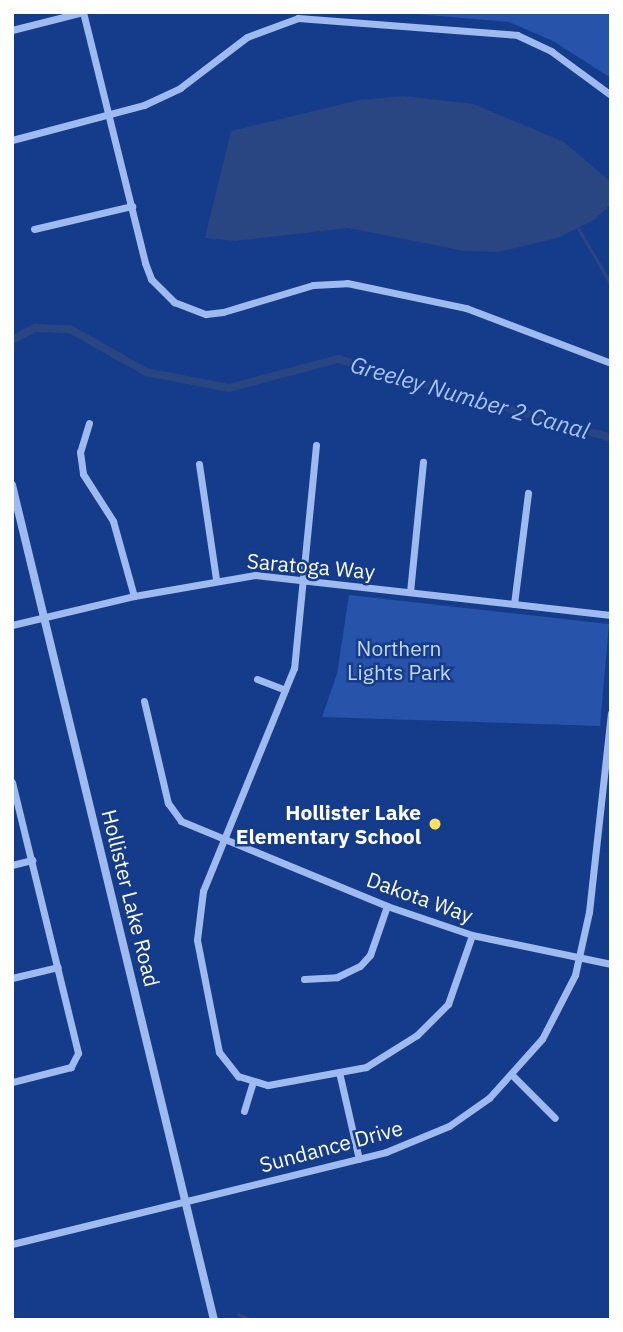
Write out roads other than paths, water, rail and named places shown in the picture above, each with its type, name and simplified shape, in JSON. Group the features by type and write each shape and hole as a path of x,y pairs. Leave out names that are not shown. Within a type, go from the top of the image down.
{"street":[{"path":"12,30 83,12 151,279 160,292 189,309 223,312 313,285 347,283 466,308 611,363"},
{"path":"12,140 110,114 164,96 247,37 298,15 517,35 551,51 611,95"},
{"path":"34,229 132,206"},
{"path":"89,423 80,452 83,474 113,521 134,596"},
{"path":"316,445 305,581 294,668 203,891 197,940 219,1052 238,1076 268,1085 366,1067 417,1035 448,1004 472,935"},
{"path":"410,593 423,462"},
{"path":"199,464 216,579"},
{"name":"Hollister Lake Road","path":"12,485 214,1320"},
{"path":"514,604 528,493"},
{"name":"Saratoga Way","path":"12,625 216,579 255,575 611,615"},
{"path":"257,679 285,690"},
{"name":"Dakota Way","path":"144,701 168,803 181,821 387,906 472,935 611,964"},
{"name":"Sundance Drive","path":"12,1244 404,1146 449,1126 513,1076 554,1020 580,958 611,713"},
{"path":"12,782 78,1053 75,1063 12,1082"},
{"path":"12,865 32,860"},
{"path":"304,979 337,977 360,966 370,956 387,906"},
{"path":"12,978 58,967"},
{"path":"338,1072 359,1159"},
{"path":"513,1076 555,1118"},
{"path":"244,1111 254,1081"}],"waterway":[{"path":"579,229 611,284"},
{"name":"Greeley Number 2 Canal","path":"12,340 35,328 70,329 146,372 229,388 338,359 611,438"},
{"path":"238,1314 252,1320"}],"place":[{"name":"Hollister Lake Elementary School","path":"435,824"}],"park label":[{"name":"Northern Lights Park","path":"399,660"}]}
